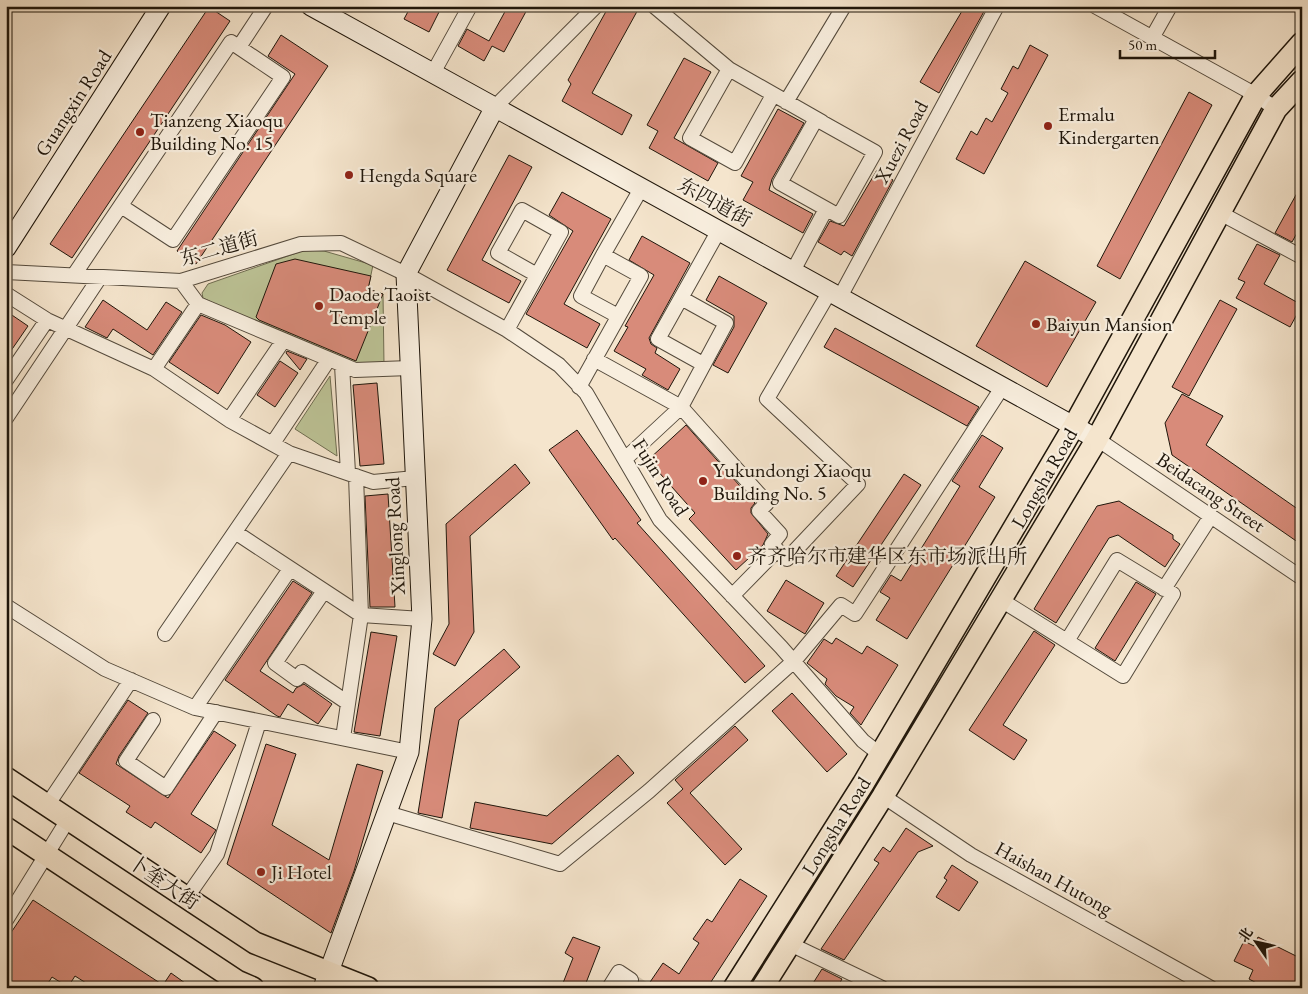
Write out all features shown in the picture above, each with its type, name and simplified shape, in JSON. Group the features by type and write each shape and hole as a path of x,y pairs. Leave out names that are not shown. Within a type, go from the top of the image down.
{"main road":[{"name":"Guangxin Road","path":"6,248 161,6"},
{"name":"东四道街","path":"311,6 1097,439"},
{"name":"Longsha Road","path":"734,988 881,755 1074,426 1256,95 1302,43"},
{"name":"Longsha Road","path":"762,988 883,796 1097,439 1276,109 1302,80"},
{"path":"406,274 495,107"},
{"name":"Xinglong Road","path":"326,980 409,752 422,619 406,274"},
{"name":"卜奎大街","path":"6,778 48,804 255,943 326,980 368,988"},
{"name":"卜奎大街","path":"6,828 237,981 253,988"}],"street":[{"path":"239,47 266,6"},
{"path":"433,73 470,6"},
{"path":"495,107 596,6"},
{"path":"654,6 728,69 780,98 875,152 839,216 780,183 816,119 822,122"},
{"path":"728,69 690,138 735,163 844,6"},
{"name":"Xuezi Road","path":"777,550 788,559 858,484 767,399 835,294 997,6"},
{"path":"1095,6 1256,95 1276,109"},
{"path":"1152,38 1170,6"},
{"path":"74,275 231,42 283,76 173,240 122,206"},
{"path":"618,316 581,296 642,187"},
{"path":"794,271 826,209"},
{"path":"507,330 561,232 522,210 498,253 537,275"},
{"path":"1220,213 1302,257"},
{"path":"703,364 658,339 719,230"},
{"name":"东二道街","path":"6,272 181,281 301,244 341,243 406,274"},
{"path":"579,386 641,276 603,255"},
{"name":"Fujin Road","path":"406,274 507,330 559,365 586,393 660,520 794,660 863,741 881,755"},
{"path":"6,418 100,277"},
{"path":"181,281 198,304 354,370 410,368"},
{"path":"6,294 47,320 154,370 229,420 289,452 373,482 415,478"},
{"path":"625,459 681,407 726,323 680,298"},
{"path":"154,370 198,304"},
{"path":"6,380 47,320"},
{"path":"229,420 283,341"},
{"path":"594,359 681,407 767,503 759,510 780,534 772,544 777,550 732,596"},
{"path":"272,444 329,360"},
{"path":"342,365 352,474 361,615 342,738"},
{"path":"387,813 560,864 649,791 794,660 841,605 855,614 1003,386"},
{"name":"Beidacang Street","path":"1097,439 1302,578"},
{"path":"166,634 289,452"},
{"path":"1164,589 1211,516"},
{"path":"235,532 361,615 422,619"},
{"path":"1001,600 1066,641 1123,676 1173,594 1117,560 1066,641"},
{"path":"195,708 290,568"},
{"path":"324,591 275,663 297,679 302,672 348,703"},
{"path":"6,606 105,669 195,708 409,752"},
{"path":"48,804 131,680"},
{"path":"154,720 126,761 166,788 216,712"},
{"path":"187,897 217,854 259,722"},
{"name":"Haishan Hutong","path":"883,796 971,855 1211,988"},
{"path":"6,920 48,855 69,818"},
{"path":"790,944 855,983 882,988"},
{"path":"609,988 619,972 631,980"}],"green space":[{"name":"Daode Taoist Temple","path":"305,250 324,251 373,265 368,289 383,294 384,365 354,364 266,329 203,298 202,293 208,284"},
{"path":"330,376 337,456 295,429"}],"building":[{"path":"411,6 442,6 429,32 404,19"},
{"path":"508,6 529,6 504,52 492,46 484,61 458,46 467,29 489,41"},
{"path":"609,6 640,6 592,93 632,115 622,135 562,101 571,84 568,80"},
{"path":"965,6 987,6 939,93 920,82"},
{"name":"Tianzeng Xiaoqu Building No. 15","path":"209,7 230,21 72,258 50,244"},
{"path":"281,35 328,66 196,264 177,251 295,74 268,56"},
{"name":"Ermalu Kindergarten","path":"1030,45 1048,55 984,174 956,159 971,131 977,135 986,118 992,122 1008,93 1001,89 1013,66 1018,69"},
{"path":"684,58 711,72 674,138 718,163 708,181 649,148 658,131 647,125"},
{"path":"1189,92 1212,105 1120,279 1097,266"},
{"path":"778,109 804,123 772,179 769,190 813,214 803,233 743,200 753,182 741,176"},
{"path":"509,155 532,167 482,260 521,281 509,303 447,270"},
{"path":"877,170 893,180 852,256 844,251 841,255 818,242 830,221 844,226"},
{"path":"1302,184 1302,224 1292,242 1275,233"},
{"path":"562,192 611,219 564,304 600,324 587,348 526,314 573,231 549,215"},
{"path":"642,236 690,263 649,338 651,344 657,348 655,353 680,369 668,390 642,375 646,369 614,351 628,327 625,326 654,275 629,260"},
{"path":"1257,244 1280,255 1264,284 1302,305 1290,327 1236,298 1245,282 1238,279"},
{"name":"Daode Taoist Temple","path":"295,259 371,276 368,289 383,294 356,361 259,320 256,317 276,264"},
{"name":"Baiyun Mansion","path":"1025,261 1096,302 1047,387 976,346"},
{"path":"719,276 767,303 728,373 713,365 734,327 734,316 706,300"},
{"path":"103,300 147,330 166,302 182,312 153,355 113,329 107,338 85,327"},
{"path":"1220,300 1237,309 1189,396 1172,387"},
{"path":"6,311 28,326 6,358"},
{"path":"201,315 225,325 251,342 218,394 169,362"},
{"path":"835,328 979,407 967,426 824,347"},
{"path":"287,351 307,359 300,370 286,353"},
{"path":"280,361 298,373 275,407 257,395"},
{"path":"377,383 384,464 360,466 353,385"},
{"path":"1182,394 1223,416 1206,445 1302,512 1302,545 1172,455 1165,423"},
{"name":"Yukundongi Xiaoqu Building No. 5","path":"686,425 755,503 751,508 751,513 768,534 763,545 736,570 689,519 695,513 648,460"},
{"path":"577,430 641,520 637,523 765,666 745,683 615,538 613,540 549,450"},
{"path":"982,435 1003,448 979,487 995,497 907,639 876,620 890,598 880,592 891,575 901,581 960,486 952,481"},
{"path":"515,464 530,483 470,536 474,632 455,666 433,654 449,624 446,524"},
{"path":"904,474 921,485 853,587 836,576"},
{"path":"388,494 395,607 370,607 365,496"},
{"path":"1119,501 1173,535 1173,539 1180,544 1165,567 1118,535 1109,538 1056,623 1034,609 1097,506"},
{"path":"786,580 824,603 805,634 767,611"},
{"path":"293,581 312,593 260,671 293,693 296,688 304,684 332,704 318,724 288,704 280,717 277,716 225,680"},
{"path":"1136,582 1156,594 1115,661 1095,648"},
{"path":"1034,631 1055,645 1003,725 1027,740 1014,760 969,730"},
{"path":"371,632 397,636 380,736 354,732"},
{"path":"836,638 862,654 867,646 898,665 861,725 850,713 854,707 836,696 825,684 827,679 807,663 824,639 832,644"},
{"path":"504,649 520,667 459,720 442,818 418,813 435,708"},
{"path":"792,693 847,754 827,772 772,711"},
{"path":"128,700 148,713 119,756 116,764 168,798 214,731 236,745 191,814 216,830 201,853 155,822 151,828 126,812 130,806 79,773"},
{"path":"735,726 748,740 690,793 742,849 725,865 667,803 683,789 675,780"},
{"path":"266,744 296,754 272,825 329,860 357,764 383,771 354,871 331,933 227,864"},
{"path":"618,755 634,773 552,844 470,828 475,802 547,816"},
{"path":"906,828 933,846 918,852 844,960 821,949 879,863 874,860 883,847 890,852"},
{"path":"952,865 978,882 959,911 936,897 947,880 944,878"},
{"path":"740,879 767,896 707,988 646,988 663,963 679,974 699,943 693,939 707,919 712,922"},
{"path":"33,900 163,985 171,973 192,988 94,988 75,976 68,987 52,977 45,988 6,988 6,940"},
{"path":"573,937 600,947 584,988 561,988 573,958 565,953"},
{"path":"1258,937 1302,959 1302,988 1266,988 1249,979 1253,970 1234,961 1244,941 1254,946"},
{"path":"822,969 842,979 837,988 810,988"}],"tunnel":[{"path":"631,980 643,988"}],"place":[{"name":"Ermalu Kindergarten","path":"1048,126"},
{"name":"Tianzeng Xiaoqu Building No. 15","path":"140,132"},
{"name":"Hengda Square","path":"349,175"},
{"name":"Daode Taoist Temple","path":"319,306"},
{"name":"Baiyun Mansion","path":"1036,324"},
{"name":"Yukundongi Xiaoqu Building No. 5","path":"703,481"},
{"name":"齐齐哈尔市建华区东市场派出所","path":"737,556"},
{"name":"Ji Hotel","path":"261,872"}]}
